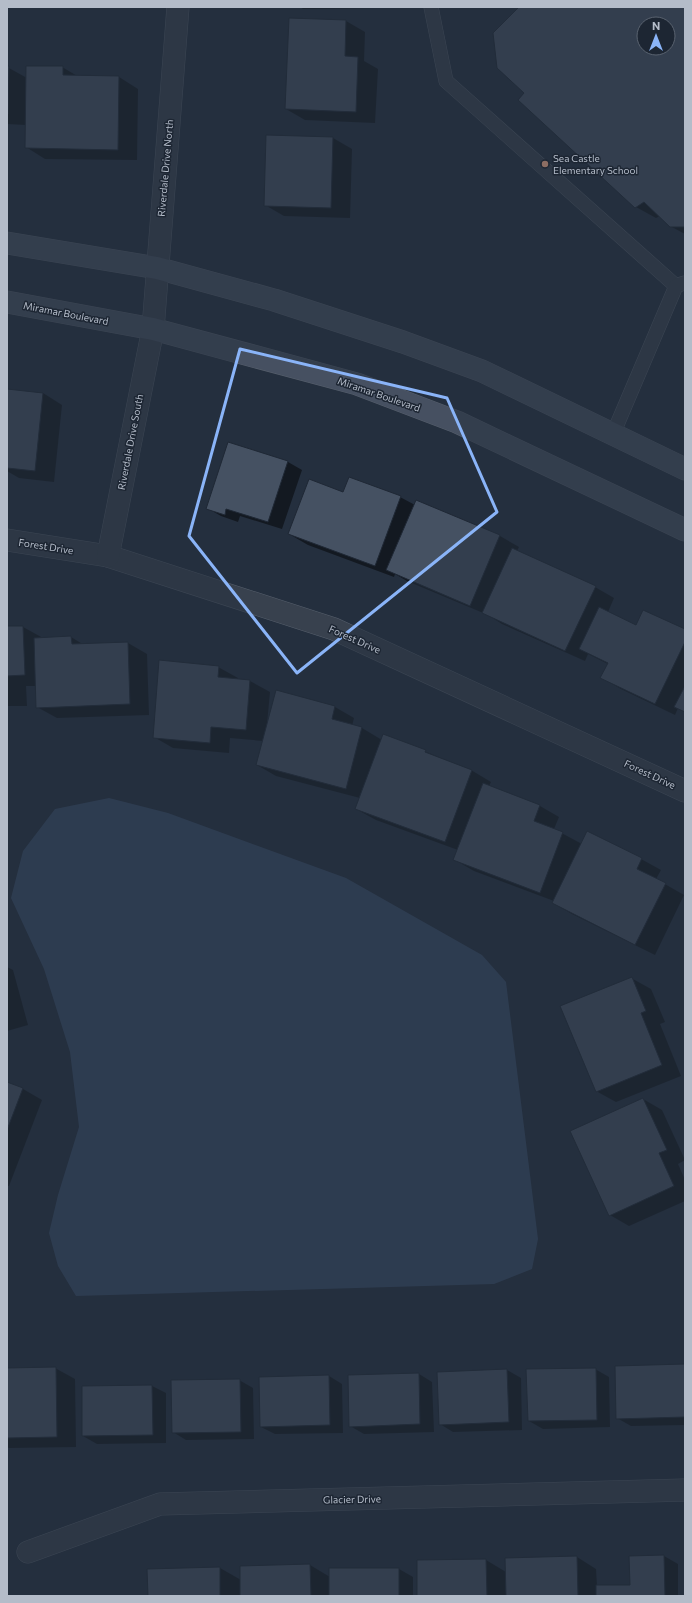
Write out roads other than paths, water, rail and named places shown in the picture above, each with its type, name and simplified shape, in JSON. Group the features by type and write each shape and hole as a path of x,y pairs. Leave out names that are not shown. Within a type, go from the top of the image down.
{"street":[{"name":"Riverdale Drive North","path":"153,329 178,7"},
{"path":"7,243 157,268 274,300 410,344 482,371 685,469"},
{"name":"Miramar Boulevard","path":"7,302 153,329 371,389 457,422 685,530"},
{"name":"Riverdale Drive South","path":"108,556 153,329"},
{"name":"Forest Drive","path":"7,540 108,556 334,629 685,791"},
{"name":"Glacier Drive","path":"28,1552 160,1504 685,1490"}],"lane":[{"path":"431,7 446,81 680,284 613,434"}],"water":[{"path":"109,798 168,813 346,878 482,955 506,982 538,1239 532,1269 494,1284 76,1296 58,1266 49,1233 58,1195 79,1127 70,1052 44,969 11,898 23,851 55,809"}],"place":[{"name":"Sea Castle Elementary School","path":"545,164"}]}
